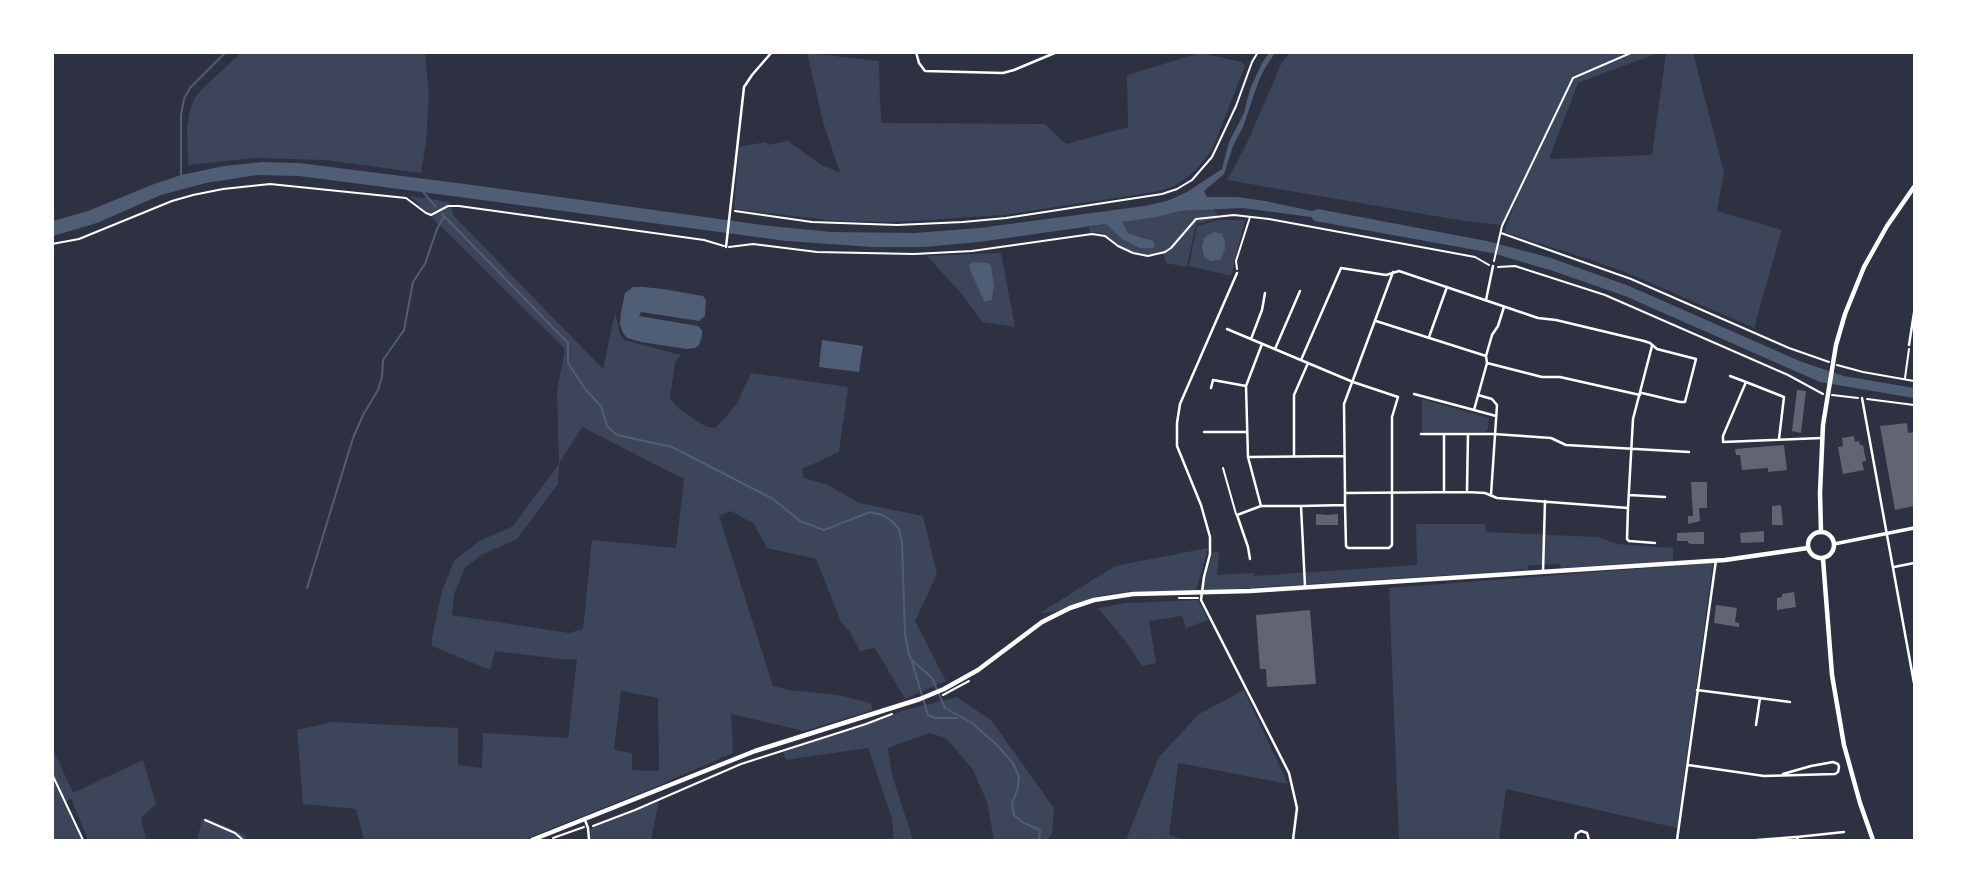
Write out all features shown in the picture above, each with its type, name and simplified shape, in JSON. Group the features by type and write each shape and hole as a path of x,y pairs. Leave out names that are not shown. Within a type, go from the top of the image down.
{"main road":[{"path":"1821,532 1819,493 1822,438 1827,392 1841,327 1864,267 1887,226 1914,187"},
{"path":"1821,532 1830,535 1834,544 1832,554 1823,559 1814,556 1808,548 1811,537 1821,532"},
{"path":"532,841 755,751 945,692 1042,622 1094,600 1120,595 1201,596 1716,560 1808,548"},
{"path":"1823,559 1831,662 1842,733 1873,841"}],"street":[{"path":"727,245 744,87 772,52"},
{"path":"916,52 925,71 1003,73 1014,71 1057,52"},
{"path":"1486,300 1493,266"},
{"path":"1301,360 1341,268 1386,275 1399,271 1538,318 1644,341 1657,349 1696,359 1685,402 1560,377 1542,377 1487,363"},
{"path":"1227,329 1353,382 1398,397 1392,417 1392,545 1389,548 1346,546 1344,404 1353,382 1394,272"},
{"path":"1237,273 1180,404 1177,446 1201,505 1210,537 1210,554 1201,596 1289,773 1297,808 1293,841"},
{"path":"1429,338 1447,287"},
{"path":"1275,349 1300,291"},
{"path":"1251,339 1265,293"},
{"path":"1474,410 1492,335 1504,307"},
{"path":"1909,345 1914,313"},
{"path":"1376,321 1486,356"},
{"path":"1261,506 1248,457 1246,386 1262,344"},
{"path":"1652,346 1633,419 1627,539 1655,543"},
{"path":"1294,457 1294,395 1308,363"},
{"path":"1730,376 1784,397 1779,439"},
{"path":"1211,387 1213,380 1246,386"},
{"path":"1746,382 1723,436 1723,442 1822,438"},
{"path":"1414,394 1496,416"},
{"path":"1478,395 1492,399 1497,405 1491,495"},
{"path":"1862,398 1914,684"},
{"path":"1205,432 1247,432"},
{"path":"1421,434 1494,434 1551,438 1566,445 1689,452"},
{"path":"1444,434 1444,492"},
{"path":"1468,434 1468,492"},
{"path":"1248,457 1345,456"},
{"path":"1345,493 1468,492 1497,498 1628,508"},
{"path":"1629,495 1665,497"},
{"path":"1543,572 1545,501"},
{"path":"1250,559 1237,515 1261,506 1345,505"},
{"path":"1301,506 1305,587"},
{"path":"1834,544 1914,528"},
{"path":"1677,841 1716,560"},
{"path":"1893,568 1914,563"},
{"path":"1909,653 1914,652"},
{"path":"1698,690 1790,702"},
{"path":"1756,725 1760,698"},
{"path":"1688,765 1764,776 1833,762 1838,764 1839,768 1835,774 1783,774"},
{"path":"585,819 589,841"},
{"path":"1575,841 1576,834 1581,831 1587,832 1589,841"},
{"path":"1757,840 1797,839 1844,832"}],"lane":[{"path":"1223,468 1237,515"},
{"path":"52,774 83,841"},
{"path":"205,820 235,833 243,841"}],"path":[{"path":"731,212 837,224 897,225 1006,218 1162,194 1192,180 1212,157 1258,52"},
{"path":"1494,261 1514,200 1573,78 1633,52"},
{"path":"52,244 79,239 193,194 270,184 406,198 431,215 448,206 459,206 727,245 753,244 817,252 914,254 972,251 1092,234 1105,236 1133,253 1148,256 1171,248 1196,219 1219,215 1250,216 1475,257 1493,266 1515,266 1605,295 1788,375 1821,393 1914,405"},
{"path":"1237,273 1236,261 1250,216"},
{"path":"1501,233 1631,279 1832,365 1914,381"},
{"path":"1905,379 1909,345"},
{"path":"1177,598 1201,596"},
{"path":"945,692 973,679"},
{"path":"545,841 598,825 757,758 899,711"}],"shaded area":[{"path":"242,52 425,53 429,96 421,173 325,160 255,158 188,165 187,129 194,99"},
{"path":"1636,52 1658,53 1578,83 1549,159 1652,155 1666,53 1693,53 1724,172 1717,211 1782,230 1754,328 1630,274 1504,232 1516,200 1574,79"},
{"path":"807,53 879,61 880,102 876,103 880,103 882,123 1045,124 1066,144 1128,127 1127,75 1200,53 1242,62 1245,66 1212,150 1196,170 1175,186 1155,192 1003,215 897,222 837,221 734,209 739,147 788,141 820,164 840,173 823,122"},
{"path":"1269,53 1275,53 1259,80 1224,174 1204,191 1207,197 1237,197 1312,211 1318,209 1487,241 1551,258 1629,286 1802,362 1844,376 1914,388 1914,398 1820,382 1625,296 1492,253 1315,221 1311,217 1242,208 1180,211 1122,222 1128,233 1153,241 1153,248 1139,248 1122,239 1106,224 979,242 924,247 872,247 786,241 299,176 257,175 206,183 161,195 97,223 53,236 53,221 88,211 154,184 224,166 262,162 299,163 832,232 914,233 979,228 1144,206 1167,201 1187,192 1222,169 1229,142 1244,113 1250,89"},
{"path":"1290,53 1631,53 1573,77 1502,225 1464,221 1227,180 1246,145 1282,62"},
{"path":"410,196 449,202 454,216 603,369 615,313 624,340 681,355 675,362 670,398 678,408 705,426 715,428 727,416 737,403 751,373 848,387 839,452 802,469 804,478 828,485 859,503 923,516 937,574 915,621 946,681 905,699 875,648 860,651 841,622 816,559 767,548 754,524 731,511 719,516 773,686 838,695 871,703 873,710 804,731 731,714 733,753 523,840 364,840 356,809 303,804 297,730 332,722 458,728 458,765 482,768 483,733 568,738 577,659 495,651 490,670 432,646 442,591 454,561 478,542 513,526 559,464 557,391 565,349","holes":["582,427 684,479 676,548 592,540 583,629 569,633 452,615 454,594 465,568 481,555 517,539 558,484 559,464","621,691 658,698 659,771 632,770 632,753 614,750"]},
{"path":"1214,209 1219,218 1196,224 1187,267 1166,263 1163,252 1148,255 1133,252 1102,233 1090,232 1089,227 1106,224 1122,239 1139,248 1149,239 1128,233 1121,222 1180,211"},
{"path":"1219,220 1245,220 1231,276 1189,266 1197,226"},
{"path":"1214,232 1222,234 1225,249 1220,260 1211,261 1204,257 1202,247 1204,238"},
{"path":"1001,253 1015,327 982,322 960,292 927,256"},
{"path":"972,262 987,263 991,266 994,286 992,300 985,302 983,299 969,266"},
{"path":"633,287 703,296 706,300 705,316 699,321 641,312 639,316 698,326 702,330 699,345 687,349 627,338 620,324 621,312 625,293"},
{"path":"822,340 863,346 859,372 819,367"},
{"path":"1422,399 1489,418 1488,429 1485,432 1422,432"},
{"path":"1416,524 1485,524 1486,532 1598,537 1617,544 1673,548 1673,561 1561,568 1560,564 1537,565 1528,566 1528,570 1202,591 1213,551 1219,553 1217,575 1254,573 1254,576 1417,565"},
{"path":"1208,548 1196,591 1133,591 1111,594 1091,598 1054,612 1040,613 1115,566"},
{"path":"1713,563 1677,828 1506,789 1499,840 1399,840 1389,588"},
{"path":"1198,600 1208,620 1186,628 1182,616 1149,621 1156,663 1142,666 1098,608 1126,603"},
{"path":"1244,690 1288,784 1178,763 1169,835 1184,840 1126,840 1159,757 1199,714"},
{"path":"957,697 992,721 1054,808 1052,833 1048,840 994,840 987,802 973,770 946,738 929,733 888,748 892,775 912,840 894,840 892,818 868,748 786,760 783,752 905,710"},
{"path":"52,747 73,793 143,760 156,804 141,818 146,840 88,840 71,798 65,803 82,840 53,840"},
{"path":"659,801 651,840 590,840 591,828"},
{"path":"206,818 245,835 246,840 197,840 202,820"}],"building":[{"path":"1797,390 1806,391 1801,433 1792,431"},
{"path":"1907,423 1908,433 1914,432 1914,506 1895,510 1880,426"},
{"path":"1854,436 1855,442 1859,441 1860,445 1863,445 1866,461 1862,462 1864,470 1843,474 1838,447 1843,446 1842,438"},
{"path":"1784,445 1787,470 1768,472 1768,468 1742,470 1740,455 1736,455 1735,449"},
{"path":"1691,482 1707,482 1707,508 1699,508 1700,521 1688,524 1688,516 1693,516"},
{"path":"1781,505 1783,525 1772,525 1772,506"},
{"path":"1316,514 1338,514 1338,525 1316,525"},
{"path":"1764,531 1764,542 1741,543 1740,533"},
{"path":"1704,532 1704,544 1677,541 1677,533"},
{"path":"1794,592 1796,607 1777,610 1777,598 1782,597 1782,594"},
{"path":"1716,605 1737,608 1735,622 1739,623 1739,627 1714,623"},
{"path":"1310,610 1316,684 1267,687 1266,669 1260,669 1256,615"}],"waterway":[{"path":"181,175 181,115 184,99 190,88 226,52"},
{"path":"423,192 436,207"},
{"path":"442,214 568,343 568,363 586,390 601,406 607,426 617,435 672,447 773,499 800,521 824,530 870,512 892,521 899,529 902,542 905,635 909,655 932,678 945,708 972,723 1013,763 1019,777 1012,804 1014,815 1040,830 1039,840"},
{"path":"307,588 353,438 378,390 383,360 404,330 413,282 425,264 444,216"},
{"path":"912,662 928,715 935,718 958,718"}]}
